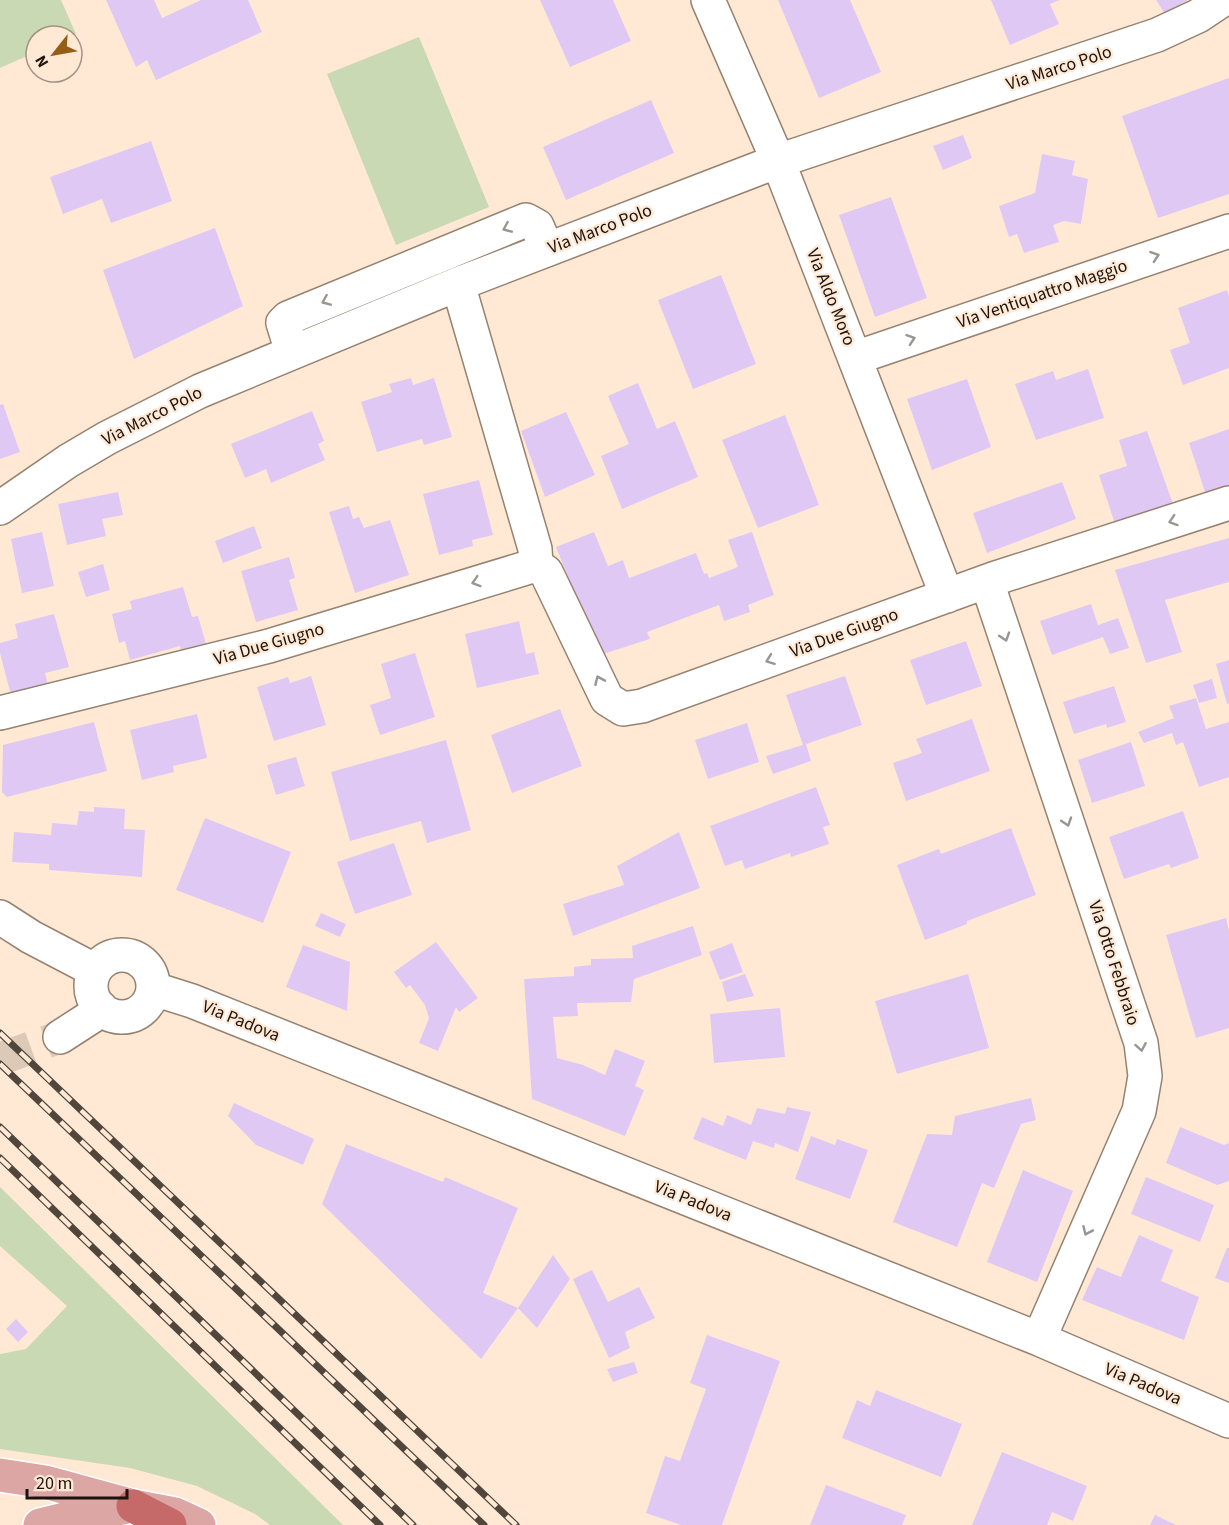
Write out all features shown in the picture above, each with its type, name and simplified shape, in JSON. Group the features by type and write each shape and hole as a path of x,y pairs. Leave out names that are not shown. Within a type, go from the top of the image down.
{"highway":[{"path":"133,1506 170,1525"}],"main road":[{"path":"0,1475 45,1482 133,1506 175,1514 199,1525"},
{"path":"40,1525 133,1506"}],"street":[{"name":"Via Aldo Moro","path":"708,0 778,161 947,596"},
{"name":"Via Marco Polo","path":"0,508 68,461 107,438 200,392 292,352 547,249 778,161 1157,35 1198,16 1222,0"},
{"path":"292,352 283,323 288,318 526,220 537,226 547,249"},
{"name":"Via Ventiquattro Maggio","path":"855,358 1229,231"},
{"name":"Via Due Giugno","path":"458,284 535,549 536,565"},
{"name":"Via Due Giugno","path":"536,565 546,572 607,699 623,709 642,706 987,582 1229,503"},
{"name":"Via Due Giugno","path":"0,713 269,646 536,565"},
{"name":"Via Otto Febbraio","path":"987,582 1141,1043 1145,1076 1139,1111 1039,1339"},
{"path":"0,917 31,937 94,970"},
{"path":"119,954 134,956 146,965 153,979 154,989 152,998 146,1007 134,1015 120,1017 106,1013 101,1008 90,987 94,970 104,959 119,954"},
{"name":"Via Padova","path":"154,989 192,1001 1039,1339 1229,1421"},
{"path":"60,1037 101,1008"}],"green space":[{"path":"0,0 61,0 72,24 24,24 24,57 0,68"},
{"path":"419,37 489,207 396,245 327,74"},
{"path":"0,1187 343,1525 270,1525 255,1514 197,1486 130,1468 0,1449 0,1354 26,1349 67,1306 0,1246"}],"building":[{"path":"106,0 154,0 162,18 201,0 248,0 262,32 156,80 147,60 136,67"},
{"path":"540,0 613,0 631,41 570,67"},
{"path":"778,0 850,0 881,72 819,98"},
{"path":"991,0 1060,0 1050,4 1059,24 1010,45"},
{"path":"1156,0 1188,0 1181,4 1185,10 1169,20"},
{"path":"1229,78 1229,194 1158,218 1122,116"},
{"path":"651,100 674,153 566,200 543,147"},
{"path":"963,135 972,158 943,170 933,146"},
{"path":"151,141 172,201 111,223 102,199 63,214 50,177"},
{"path":"1042,154 1075,161 1072,175 1088,179 1081,224 1064,221 1053,225 1059,242 1024,253 1017,234 1009,237 999,206 1035,193"},
{"path":"891,197 927,298 875,317 839,215"},
{"path":"215,228 243,306 134,359 103,270"},
{"path":"721,275 756,364 693,389 658,300"},
{"path":"1227,290 1229,296 1229,368 1183,385 1170,350 1190,343 1178,308"},
{"path":"1088,369 1104,418 1036,440 1015,384 1053,371 1056,380"},
{"path":"411,378 413,385 434,378 452,437 424,445 422,439 377,452 361,402 392,392 389,384"},
{"path":"967,379 991,447 932,470 907,399"},
{"path":"638,383 657,429 675,421 698,477 622,509 601,456 629,444 608,396"},
{"path":"3,404 20,452 0,459 0,405"},
{"path":"312,411 324,441 318,444 325,460 271,483 266,469 245,478 231,444"},
{"path":"566,412 595,475 545,497 521,431"},
{"path":"785,415 819,505 758,528 722,440"},
{"path":"1229,429 1229,487 1206,495 1189,443"},
{"path":"1147,431 1173,504 1115,524 1099,475 1127,466 1119,440"},
{"path":"479,480 493,535 472,540 473,546 439,555 423,494"},
{"path":"1062,482 1076,519 987,553 973,513"},
{"path":"118,492 123,515 102,519 106,536 67,545 58,504"},
{"path":"349,506 353,519 359,517 364,528 390,520 409,575 355,593 329,512"},
{"path":"254,526 262,548 223,563 215,541"},
{"path":"42,532 54,586 22,593 11,539"},
{"path":"594,532 608,566 623,560 629,578 696,553 704,574 707,573 709,578 738,567 728,540 752,532 774,595 748,605 750,612 724,621 719,605 647,632 650,639 600,655 556,547"},
{"path":"1229,538 1229,582 1165,600 1182,652 1146,663 1115,570"},
{"path":"289,557 295,578 289,580 298,610 256,622 241,571"},
{"path":"103,564 110,590 86,597 78,572"},
{"path":"183,587 192,617 198,616 206,644 181,650 180,646 130,660 125,641 119,643 112,614 132,609 130,601"},
{"path":"1091,604 1098,625 1118,618 1129,648 1110,654 1103,637 1052,655 1040,621"},
{"path":"54,614 69,667 45,673 48,685 11,695 0,653 0,643 18,638 15,624"},
{"path":"519,621 526,654 534,652 539,674 477,688 465,634"},
{"path":"966,641 982,686 926,705 910,660"},
{"path":"415,653 435,717 380,735 370,705 391,698 381,664"},
{"path":"1229,660 1229,703 1227,704 1216,664"},
{"path":"311,676 326,725 274,741 257,687 288,677 290,683"},
{"path":"845,676 862,725 806,744 811,761 773,774 766,756 803,745 786,695"},
{"path":"1212,679 1217,698 1199,703 1193,685"},
{"path":"1114,686 1126,722 1107,728 1106,724 1074,734 1063,702"},
{"path":"1196,698 1206,729 1229,722 1229,777 1199,787 1183,742 1176,745 1172,733 1144,743 1138,732 1174,718 1169,706"},
{"path":"560,709 582,766 512,793 491,735"},
{"path":"197,714 207,758 173,766 174,772 142,780 130,730"},
{"path":"972,719 990,771 906,801 893,763 922,753 916,739"},
{"path":"94,722 107,771 7,797 2,792 3,745"},
{"path":"747,723 759,762 708,779 695,740"},
{"path":"446,740 471,830 427,843 421,821 350,841 331,772"},
{"path":"1131,742 1145,786 1092,803 1078,760"},
{"path":"296,757 305,786 276,795 267,765"},
{"path":"816,787 830,825 823,827 829,844 791,857 790,853 745,869 742,860 725,866 710,826"},
{"path":"94,807 125,809 124,829 145,830 142,877 49,870 49,864 12,862 14,832 51,835 52,823 77,825 79,811 94,812"},
{"path":"1183,811 1199,858 1171,868 1169,864 1124,879 1109,837"},
{"path":"205,818 291,852 263,923 176,890"},
{"path":"1011,828 1036,895 967,921 967,924 925,940 897,865 939,849 941,854"},
{"path":"679,832 700,888 573,936 563,904 624,885 617,866"},
{"path":"394,843 412,895 355,914 337,862"},
{"path":"321,913 346,924 340,937 315,926"},
{"path":"1226,918 1229,931 1229,1028 1196,1038 1166,935"},
{"path":"693,926 702,955 634,979 631,1002 577,1003 578,1016 553,1017 557,1058 583,1065 605,1075 615,1049 645,1061 635,1086 644,1090 625,1136 532,1099 524,979 574,976 574,967 591,965 591,959 633,958 632,946"},
{"path":"436,942 478,998 459,1012 456,1007 438,1051 419,1043 429,1018 425,1005 410,985 406,988 394,972"},
{"path":"732,943 743,972 720,980 709,952"},
{"path":"303,945 350,962 347,1011 286,987"},
{"path":"745,974 754,996 727,1002 722,982"},
{"path":"968,974 989,1048 897,1074 875,1001"},
{"path":"780,1008 785,1057 714,1063 710,1014"},
{"path":"1031,1098 1036,1120 1021,1124 994,1188 982,1183 957,1247 893,1222 927,1134 952,1135 955,1116"},
{"path":"234,1103 314,1139 303,1165 256,1145 228,1116"},
{"path":"787,1107 811,1112 798,1152 775,1143 774,1148 753,1141 746,1160 693,1139 702,1117 723,1126 727,1115 751,1125 757,1108 785,1114"},
{"path":"1180,1127 1224,1145 1229,1143 1229,1181 1217,1185 1166,1163"},
{"path":"811,1136 835,1145 837,1139 868,1150 850,1199 795,1179"},
{"path":"346,1144 443,1182 445,1177 518,1208 483,1293 518,1308 481,1359 322,1204"},
{"path":"1023,1170 1073,1191 1037,1282 987,1262"},
{"path":"1146,1177 1214,1205 1200,1242 1131,1214"},
{"path":"1139,1235 1173,1250 1161,1281 1199,1297 1184,1340 1082,1300 1097,1267 1121,1277"},
{"path":"1227,1248 1229,1248 1229,1283 1215,1278"},
{"path":"553,1255 570,1279 537,1328 518,1308"},
{"path":"592,1270 608,1302 639,1287 655,1318 625,1332 630,1348 609,1358 573,1279"},
{"path":"16,1319 28,1332 18,1342 6,1329"},
{"path":"707,1335 780,1361 722,1525 681,1525 646,1513 665,1456 680,1461 706,1389 690,1383"},
{"path":"634,1362 638,1373 613,1382 607,1369"},
{"path":"876,1390 962,1424 941,1477 842,1438 857,1400 870,1406"},
{"path":"1002,1452 1087,1486 1073,1521 1052,1512 1047,1525 972,1525"},
{"path":"826,1485 906,1515 902,1525 810,1525"},
{"path":"1155,1515 1176,1525 1150,1525"}],"tunnel":[{"path":"0,1059 60,1037"}],"railway":[{"path":"0,1033 516,1525"},
{"path":"0,1064 484,1525"},
{"path":"0,1127 413,1525"},
{"path":"0,1158 380,1525"}]}
